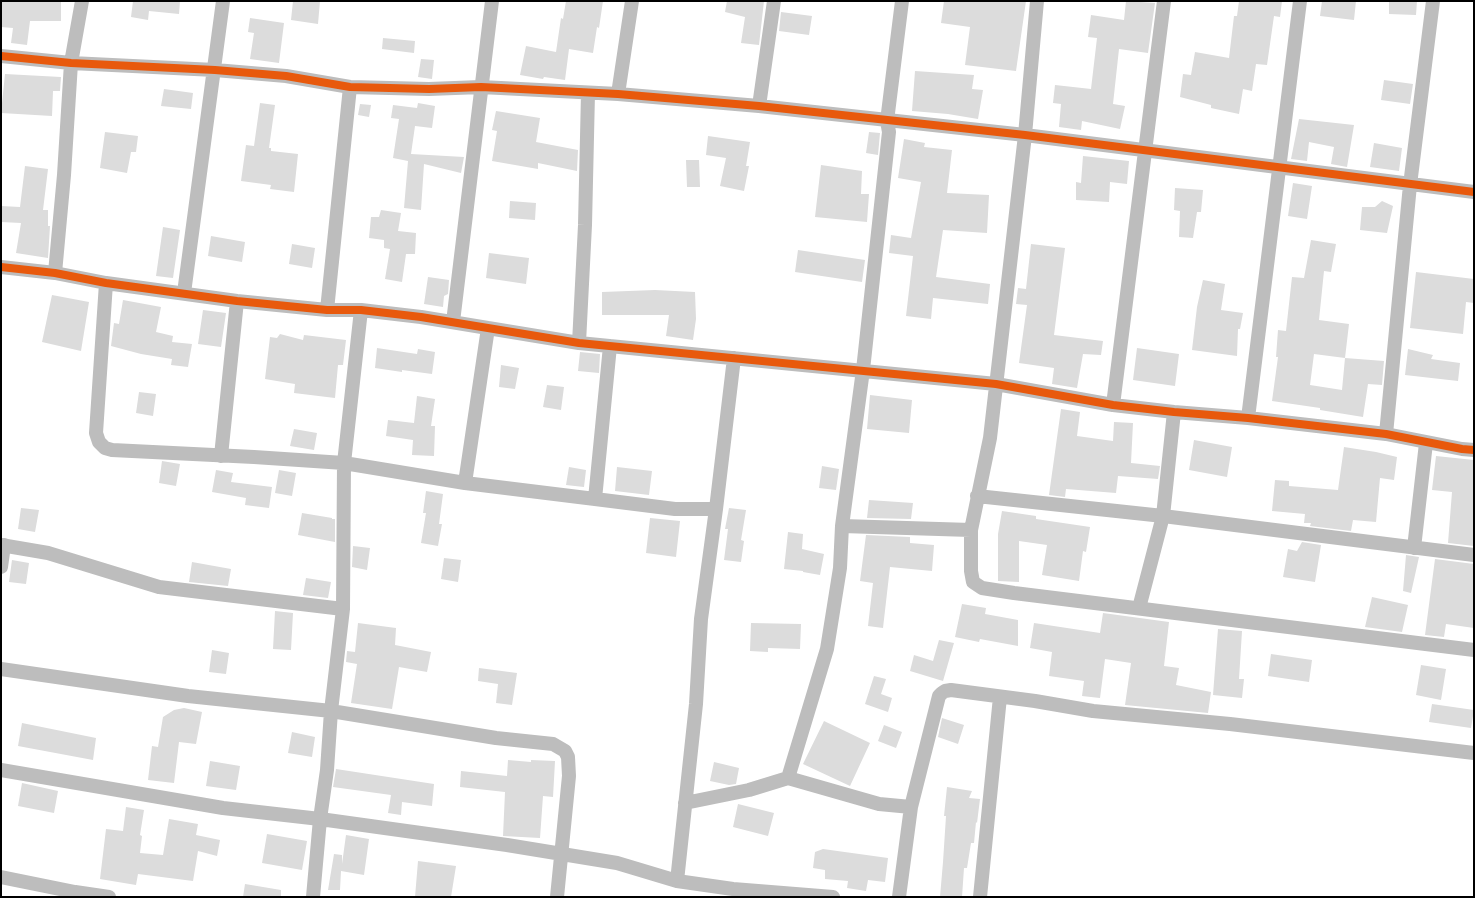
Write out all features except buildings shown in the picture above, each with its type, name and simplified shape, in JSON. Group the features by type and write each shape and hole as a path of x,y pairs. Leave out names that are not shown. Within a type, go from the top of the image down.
{"street":[{"path":"55,273 64,175 71,63 82,1"},
{"path":"184,293 224,1"},
{"path":"453,322 492,1"},
{"path":"618,94 632,1"},
{"path":"760,106 774,1"},
{"path":"788,778 827,649 840,568 842,526 863,370 888,132 887,120 902,1"},
{"path":"1037,1 1025,135 990,438 971,530 971,572 973,582 982,588 1474,650"},
{"path":"1113,404 1164,1"},
{"path":"1248,418 1300,1"},
{"path":"1386,434 1410,185 1433,1"},
{"path":"1,56 71,63 215,70 286,76 350,87 429,89 481,87 618,94 760,106 1025,135 1474,192"},
{"path":"326,310 350,87"},
{"path":"579,343 585,225 588,93"},
{"path":"1,267 55,273 106,283 237,301 326,310 361,310 453,322 579,343 996,384 1113,404 1174,412 1248,418 1386,434 1426,443 1474,450"},
{"path":"106,283 96,434 99,442 106,448 112,450 344,463 465,483 675,509 716,509"},
{"path":"221,456 237,301"},
{"path":"313,897 342,609 344,463 361,310"},
{"path":"465,483 488,328"},
{"path":"595,499 610,346"},
{"path":"677,881 696,704 701,618 734,358"},
{"path":"1139,608 1163,516 1174,412"},
{"path":"1414,548 1426,443"},
{"path":"977,496 1163,516 1474,555"},
{"path":"842,526 971,530"},
{"path":"1,567 3,545 48,553 159,587 342,609"},
{"path":"1,669 188,696 331,711 496,738 553,744 565,751 568,757 569,776 556,897"},
{"path":"900,897 910,807 939,696 951,690 1093,711 1230,724 1474,753"},
{"path":"980,897 1000,697"},
{"path":"1,770 223,808 320,819 507,845 617,863 677,881 733,889 833,897"},
{"path":"685,803 749,790 788,778 879,804 910,807"},
{"path":"1,876 75,892 109,897"}],"cycle path":[{"path":"1,56 71,63 215,70 286,76 350,87 429,89 481,87 618,94 759,106 1025,135 1474,192"},
{"path":"1,267 55,273 106,283 237,301 327,310 361,310 421,317 579,343 996,384 1113,405 1386,434 1474,450"}]}
